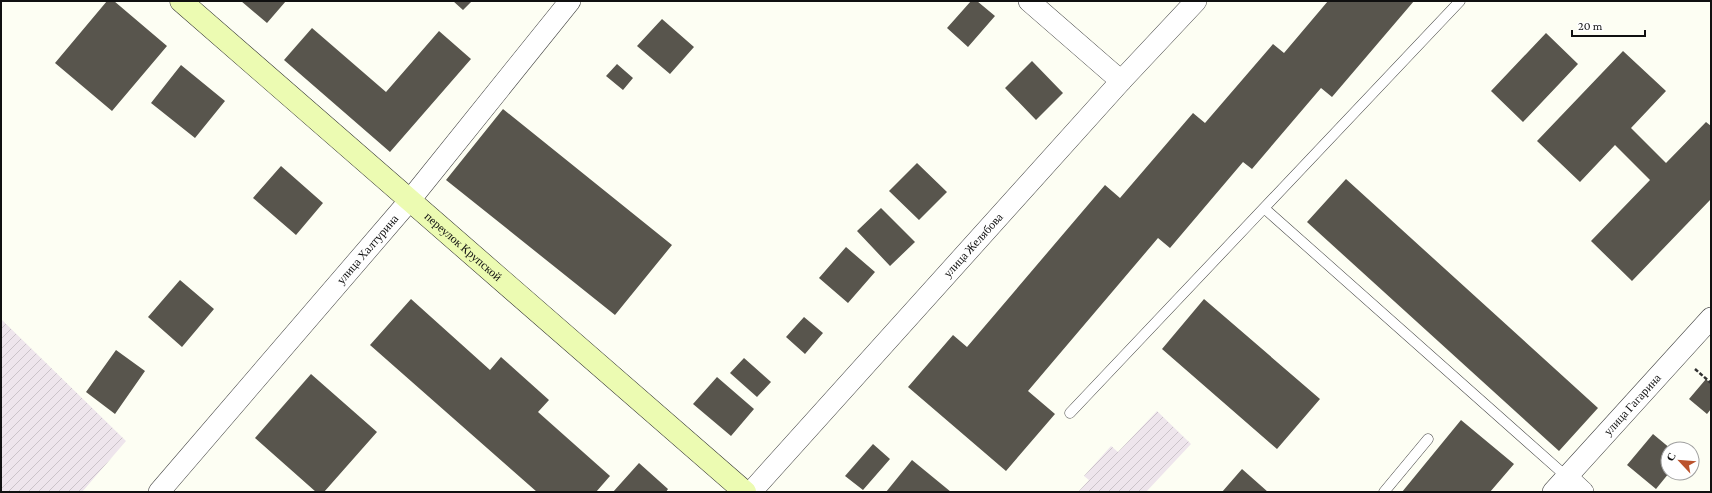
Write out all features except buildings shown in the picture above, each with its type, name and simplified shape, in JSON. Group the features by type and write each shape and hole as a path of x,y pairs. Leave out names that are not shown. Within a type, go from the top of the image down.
{"street":[{"name":"переулок Крупской","path":"181,1 745,492"},
{"name":"улица Халтурина","path":"159,492 410,200 570,1"},
{"path":"1029,1 1121,81"},
{"name":"улица Желябова","path":"752,492 1121,81 1196,1"},
{"name":"улица Гагарина","path":"1560,485 1711,318"},
{"path":"1560,485 1584,492"}],"lane":[{"path":"1070,413 1460,1"},
{"path":"1264,208 1560,485"},
{"path":"1384,492 1428,439"}],"shaded area":[{"path":"1,319 126,441 82,492 1,492"},
{"path":"1157,411 1191,444 1146,492 1078,492 1089,480 1084,476 1111,446 1118,452"}]}
